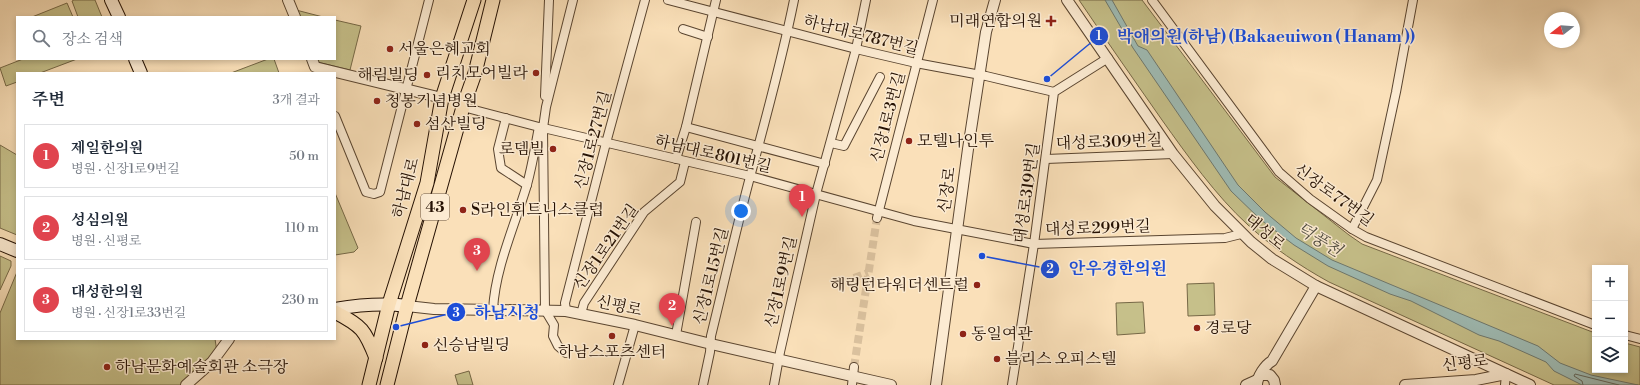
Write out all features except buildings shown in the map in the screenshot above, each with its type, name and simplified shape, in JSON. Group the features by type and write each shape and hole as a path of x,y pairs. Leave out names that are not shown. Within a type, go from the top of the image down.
{"main road":[{"path":"112,0 119,16"},
{"name":"하남대로","path":"369,385 389,304 427,183 442,98 474,0"},
{"name":"하남대로","path":"387,385 407,306 463,107 475,73 493,0"},
{"path":"135,60 141,72"},
{"path":"0,244 16,251"},
{"name":"신평로","path":"336,310 361,305 389,304 407,306"},
{"path":"336,311 362,329 376,358"}],"street":[{"path":"288,0 295,16"},
{"path":"336,118 366,192 374,194 380,192 429,0"},
{"path":"546,107 545,98 549,0"},
{"path":"493,310 505,252 527,185 573,0"},
{"name":"신장1로27번길","path":"566,311 565,303 606,143 645,0"},
{"name":"하남대로787번길","path":"668,0 856,50 1054,92"},
{"path":"676,159 686,127 716,0"},
{"name":"신장1로15번길","path":"703,385 711,344 711,336 750,176 788,31 794,0"},
{"name":"신장1로9번길","path":"774,385 778,359 816,194 856,50 866,0"},
{"name":"신장1로3번길","path":"877,214 933,0"},
{"name":"신장로","path":"936,385 956,229 979,75 986,32 995,0"},
{"name":"대성로","path":"1067,0 1173,154 1211,202 1241,234 1272,259 1316,286 1530,385"},
{"name":"신장로77번길","path":"1152,0 1279,172 1310,199 1352,229 1366,237 1592,324"},
{"path":"1352,229 1377,180 1396,92 1413,0"},
{"path":"683,29 708,37"},
{"path":"1054,92 1108,58"},
{"path":"315,66 442,98"},
{"path":"831,143 844,146 880,77"},
{"name":"대성로319번길","path":"1012,385 1034,244 1054,92"},
{"name":"하남대로801번길","path":"463,107 541,128 750,176 816,194 877,214 956,229"},
{"path":"506,118 498,149 501,168 527,185"},
{"path":"686,127 825,164"},
{"path":"541,128 545,310 554,325 553,336 558,346 566,353"},
{"name":"대성로309번길","path":"1046,159 1173,154"},
{"name":"신장1로21번길","path":"581,314 584,303 644,212 680,182 685,162"},
{"path":"676,336 696,222"},
{"name":"대성로299번길","path":"956,229 1034,244 1225,238 1241,234"},
{"path":"1259,380 1265,365 1272,360 1316,286"},
{"name":"신평로","path":"407,306 434,309 566,311 635,325 676,336 891,385"},
{"path":"620,384 635,325"},
{"path":"1628,335 1640,339"},
{"path":"186,385 212,362 228,340"},
{"path":"1272,360 1276,382"},
{"path":"1246,385 1259,380 1267,374 1276,382"},
{"path":"1505,385 1506,374"},
{"name":"신평로","path":"1405,385 1476,380 1506,374"}],"shaded area":[{"path":"95,0 102,16 78,16 72,1"},
{"path":"1079,0 1142,0 1275,177 1349,235 1362,244 1592,332 1592,373 1628,373 1628,344 1640,347 1640,385 1554,385 1329,282 1307,269 1287,256 1248,225 1213,188 1162,120"},
{"path":"67,3 73,16 34,16"},
{"path":"296,10 319,16 298,16"},
{"path":"336,20 361,26 350,70 317,62 316,60 336,60"},
{"path":"20,60 74,60 43,72 16,72 16,82 6,86 0,68"},
{"path":"265,60 274,60 279,72 234,72"},
{"path":"0,145 16,154 16,235 0,228"},
{"path":"336,195 358,248 354,252 336,255"},
{"path":"0,256 11,261 11,266 0,290"},
{"path":"16,274 16,340 215,340 217,352 182,385 0,385 0,313"},
{"path":"1214,283 1215,315 1188,316 1187,284"},
{"path":"1143,302 1145,333 1117,335 1116,303"},
{"path":"469,371 473,385 458,385 455,375"}],"water":[{"path":"1105,0 1112,0 1138,46 1147,50 1238,185 1265,212 1296,238 1332,260 1538,346 1560,363 1591,375 1638,385 1582,385 1554,371 1546,362 1499,341 1479,335 1411,301 1390,294 1328,266 1294,245 1261,220 1231,191 1133,48"}],"tunnel":[{"path":"854,367 877,218"},
{"path":"854,278 868,273"}],"place":[{"name":"미래연합의원","path":"1051,21"},
{"name":"서울은혜교회","path":"390,49"},
{"name":"리치모어빌라","path":"536,73"},
{"name":"해림빌딩","path":"427,75"},
{"name":"박애의원(하남) (Bakaeuiwon ( Hanam ))","path":"1047,79"},
{"name":"청봉기념병원","path":"377,101"},
{"name":"섬산빌딩","path":"417,124"},
{"name":"모텔나인투","path":"909,141"},
{"name":"로뎀빌","path":"553,149"},
{"name":"S라인휘트니스클럽","path":"463,210"},
{"name":"제일한의원","path":"802,217"},
{"name":"안우경한의원","path":"982,256"},
{"name":"대성한의원","path":"477,271"},
{"name":"해링턴타워더센트럴","path":"977,285"},
{"name":"성심의원","path":"672,326"},
{"name":"하남시청","path":"396,327"},
{"name":"경로당","path":"1197,328"},
{"name":"동일여관","path":"963,334"},
{"name":"하남스포츠센터","path":"612,336"},
{"name":"신승남빌딩","path":"425,345"},
{"name":"블리스 오피스텔","path":"997,359"},
{"name":"하남문화예술회관 소극장","path":"107,367"}],"water label":[{"name":"덕풍천","path":"1319,240"}]}
